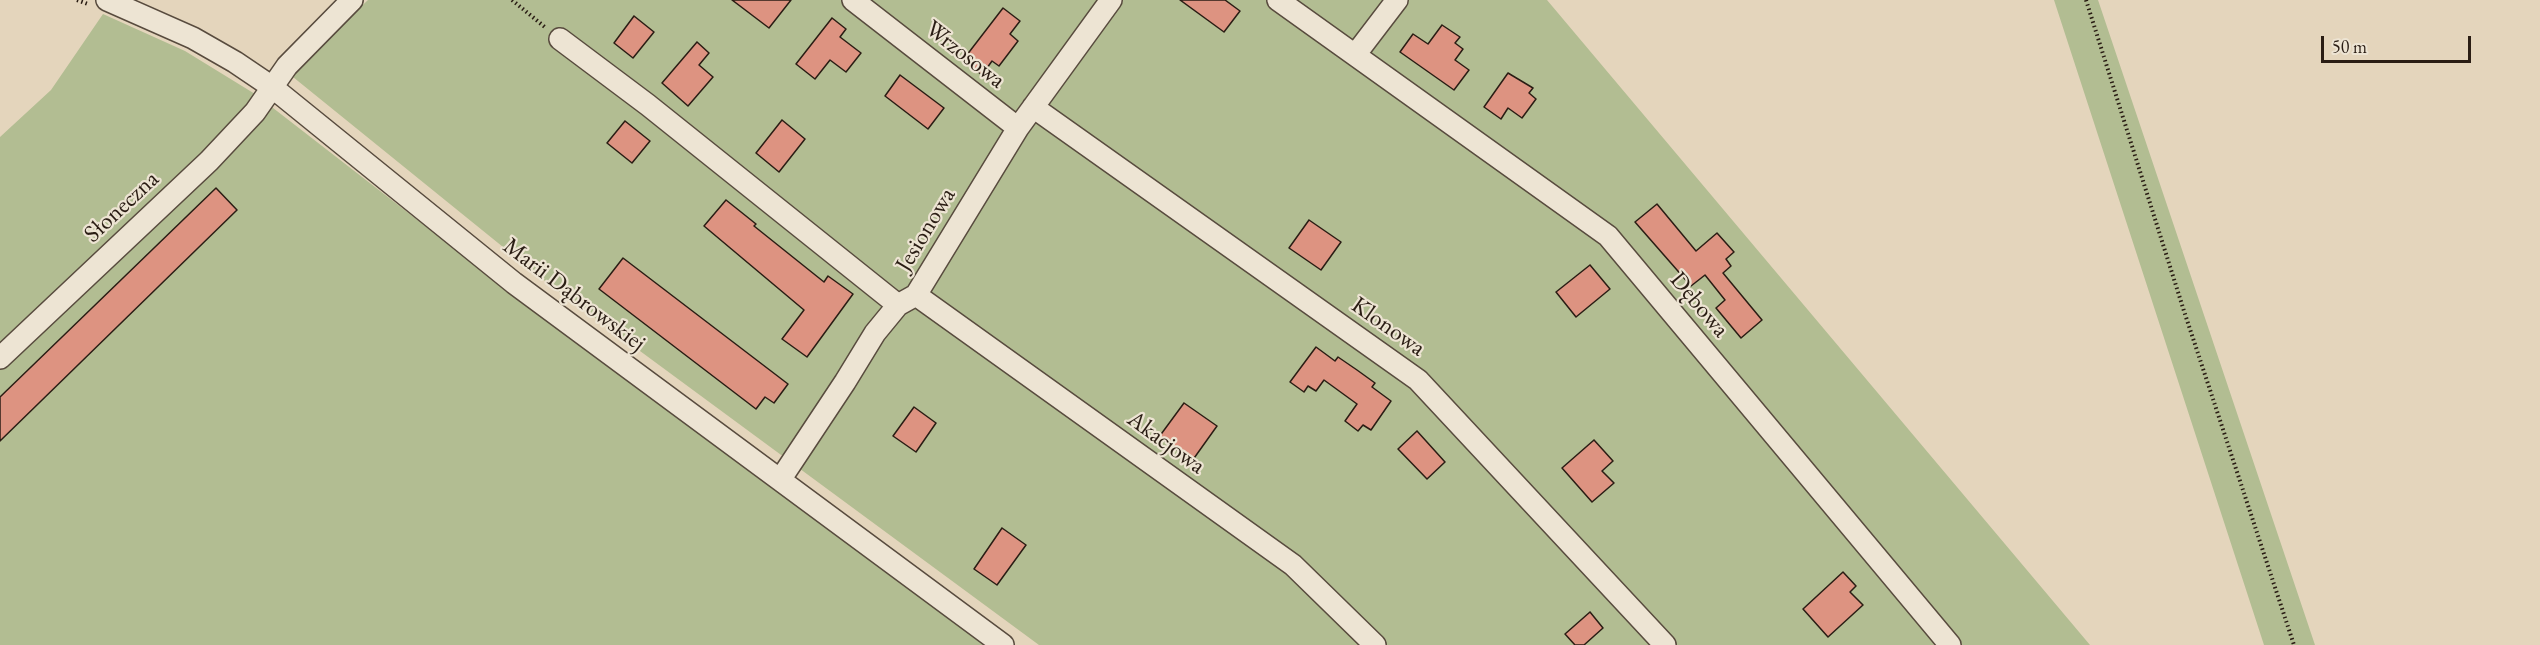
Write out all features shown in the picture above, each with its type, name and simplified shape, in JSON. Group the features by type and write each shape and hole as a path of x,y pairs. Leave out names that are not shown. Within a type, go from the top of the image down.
{"street":[{"name":"Marii Dąbrowskiej","path":"107,0 193,38 272,87 514,283 1003,645"},
{"name":"Słoneczna","path":"0,358 209,161 255,112 287,66 352,0"},
{"name":"Wrzosowa","path":"852,0 1018,128"},
{"name":"Jesionowa","path":"780,480 875,333 907,300 1018,128 1111,0"},
{"name":"Dębowa","path":"1278,0 1608,236 1950,645"},
{"path":"1355,55 1396,0"},
{"name":"Akacjowa","path":"560,39 907,300 1293,565 1375,645"},
{"name":"Klonowa","path":"1033,107 1418,380 1665,645"}],"path":[{"path":"512,0 560,39"},
{"path":"2086,0 2184,311 2294,645"}],"green space":[{"path":"368,0 1547,0 2090,645 1039,645 545,281 293,77 294,71"},
{"path":"2054,0 2098,0 2315,645 2264,645"},
{"path":"103,14 185,51 255,94 522,301 986,645 0,645 0,137 51,90"}],"building":[{"path":"732,0 791,0 769,28"},
{"path":"1180,0 1225,0 1240,11 1224,32"},
{"path":"1003,8 1020,21 1010,34 1018,41 999,66 992,61 982,75 963,60"},
{"path":"634,16 654,32 633,58 614,43"},
{"path":"832,18 846,29 840,37 861,53 846,72 830,60 815,79 796,64"},
{"path":"1442,25 1460,37 1455,43 1463,49 1455,60 1469,70 1454,90 1400,52 1413,34 1428,44"},
{"path":"697,42 709,53 699,65 713,77 688,106 662,83"},
{"path":"1508,73 1533,88 1529,93 1536,99 1522,118 1508,108 1501,119 1484,107"},
{"path":"900,75 944,108 928,129 885,96"},
{"path":"782,120 805,139 779,172 756,153"},
{"path":"625,121 650,141 632,163 607,143"},
{"path":"216,188 237,210 0,441 0,397"},
{"path":"726,200 756,224 754,226 824,282 828,276 853,294 807,357 782,339 804,310 704,226"},
{"path":"1657,204 1696,251 1717,233 1734,252 1726,259 1731,266 1723,273 1762,320 1741,338 1716,308 1725,300 1705,275 1691,286 1635,222"},
{"path":"1309,220 1341,242 1321,270 1289,248"},
{"path":"623,258 788,384 774,403 765,397 756,409 599,289"},
{"path":"1590,265 1610,289 1576,317 1556,292"},
{"path":"1316,347 1335,361 1338,357 1357,370 1375,383 1372,387 1391,401 1371,430 1363,425 1358,431 1345,421 1357,404 1324,380 1316,391 1308,386 1304,392 1290,382"},
{"path":"1184,403 1217,426 1192,461 1159,437"},
{"path":"914,407 936,423 916,452 893,436"},
{"path":"1417,431 1445,462 1427,479 1398,449"},
{"path":"1594,440 1613,461 1602,471 1614,483 1592,502 1562,468"},
{"path":"1002,528 1026,545 997,585 974,569"},
{"path":"1843,572 1856,586 1850,592 1863,605 1828,637 1803,609"},
{"path":"1590,612 1603,628 1584,645 1575,645 1565,634"}]}
